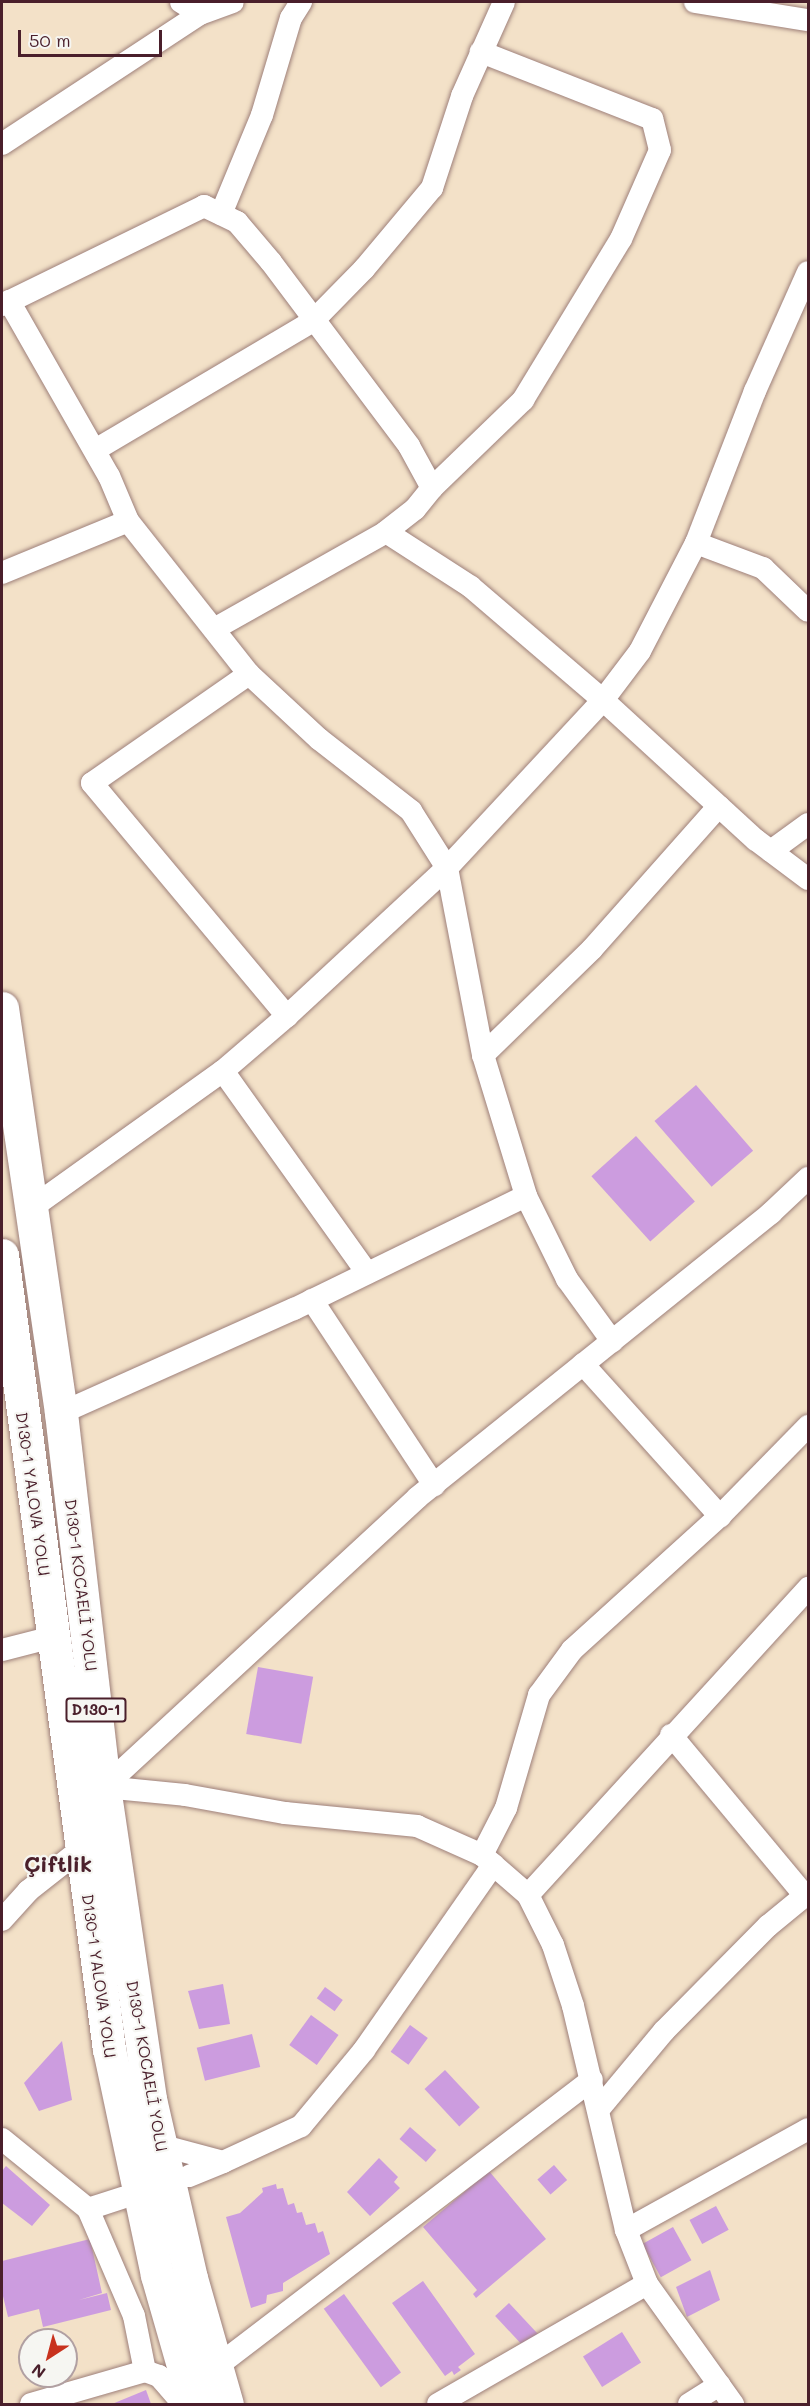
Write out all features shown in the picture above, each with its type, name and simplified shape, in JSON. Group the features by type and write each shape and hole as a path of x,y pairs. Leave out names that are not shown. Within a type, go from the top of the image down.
{"highway":[{"name":"D130-1 KOCAELİ YOLU","path":"2,1008 61,1413 104,1787 150,2099 227,2404"},
{"name":"D130-1 YALOVA YOLU","path":"2,1255 10,1380 53,1637 109,2049 138,2196 194,2404"}],"street":[{"path":"181,2 200,14"},
{"path":"2,144 200,14 233,2"},
{"path":"221,214 262,115 291,18 300,2"},
{"path":"95,450 312,321 364,269 432,188 462,96 504,2"},
{"path":"695,2 808,20"},
{"path":"214,629 386,532 415,509 432,488 523,400 621,239 660,150 652,119 481,52"},
{"path":"432,488 409,446 312,321 265,254 237,222 204,206 5,303 95,450 128,521 249,674 319,739 411,810 447,868 483,1055 526,1196 567,1279 612,1341"},
{"path":"30,1209 222,1071 287,1016 447,868 603,700 640,651 696,543 755,391 808,272"},
{"path":"2,573 128,521"},
{"path":"386,532 471,587 603,700 719,806 771,851 808,879"},
{"path":"696,543 764,568 808,612"},
{"path":"249,674 92,783 287,1016"},
{"path":"483,1055 592,950 719,806"},
{"path":"771,851 808,824"},
{"path":"222,1071 367,1273"},
{"path":"104,1787 434,1485 808,1178"},
{"path":"61,1413 312,1300 526,1196"},
{"path":"312,1300 434,1485"},
{"path":"583,1364 720,1516"},
{"path":"189,2176 301,2126 364,2050 488,1860 540,1695 572,1650 720,1516 808,1426"},
{"path":"528,1895 671,1735 808,1588"},
{"path":"2,1650 53,1637"},
{"path":"599,2109 664,2031 768,1926 807,1895 671,1735"},
{"path":"104,1787 185,1795 285,1813 417,1826 488,1860 528,1895 553,1946 573,2006 626,2229 647,2284 733,2404"},
{"path":"2,1920 28,1891 81,1849"},
{"path":"216,2367 592,2080"},
{"path":"626,2229 808,2129"},
{"path":"2,2139 88,2209 134,2316 145,2371"},
{"path":"160,2145 223,2162"},
{"path":"88,2209 122,2198"},
{"path":"438,2404 647,2284"},
{"path":"31,2404 145,2371 159,2376 183,2404"},
{"path":"689,2404 720,2385"}],"building":[{"path":"696,1085 753,1151 712,1187 654,1121"},
{"path":"636,1136 695,1201 650,1242 591,1176"},
{"path":"258,1667 313,1677 301,1744 246,1734"},
{"path":"223,1984 230,2024 199,2029 188,1991"},
{"path":"325,1987 343,2000 335,2011 317,1998"},
{"path":"311,2015 339,2035 317,2065 289,2045"},
{"path":"410,2025 428,2038 408,2065 391,2052"},
{"path":"252,2034 260,2067 205,2081 197,2048"},
{"path":"62,2041 72,2100 39,2111 24,2083"},
{"path":"445,2070 480,2107 459,2126 425,2089"},
{"path":"410,2127 436,2150 426,2162 400,2139"},
{"path":"379,2158 398,2177 394,2182 400,2188 370,2216 347,2192"},
{"path":"554,2165 567,2180 551,2195 537,2179"},
{"path":"6,2166 50,2205 32,2226 2,2203 2,2171"},
{"path":"489,2171 546,2239 476,2298 473,2294 477,2290 423,2227"},
{"path":"276,2184 277,2189 283,2188 288,2205 294,2203 297,2213 302,2212 306,2225 315,2223 318,2233 323,2231 330,2254 283,2283 283,2291 267,2295 266,2303 251,2308 226,2217 240,2213 263,2192 262,2188"},
{"path":"716,2206 729,2230 702,2244 690,2220"},
{"path":"673,2227 691,2260 661,2277 642,2244"},
{"path":"90,2239 102,2293 79,2300 107,2293 111,2310 43,2327 39,2309 8,2317 2,2292 2,2261"},
{"path":"710,2270 720,2300 687,2317 676,2287"},
{"path":"423,2281 475,2354 458,2367 461,2370 454,2375 452,2371 445,2376 392,2303"},
{"path":"344,2294 401,2372 381,2387 324,2309"},
{"path":"509,2303 542,2338 528,2351 495,2316"},
{"path":"622,2332 641,2363 602,2387 583,2356"},
{"path":"146,2390 151,2404 112,2404"}],"district":[{"name":"Çiftlik","path":"58,1864"}]}
